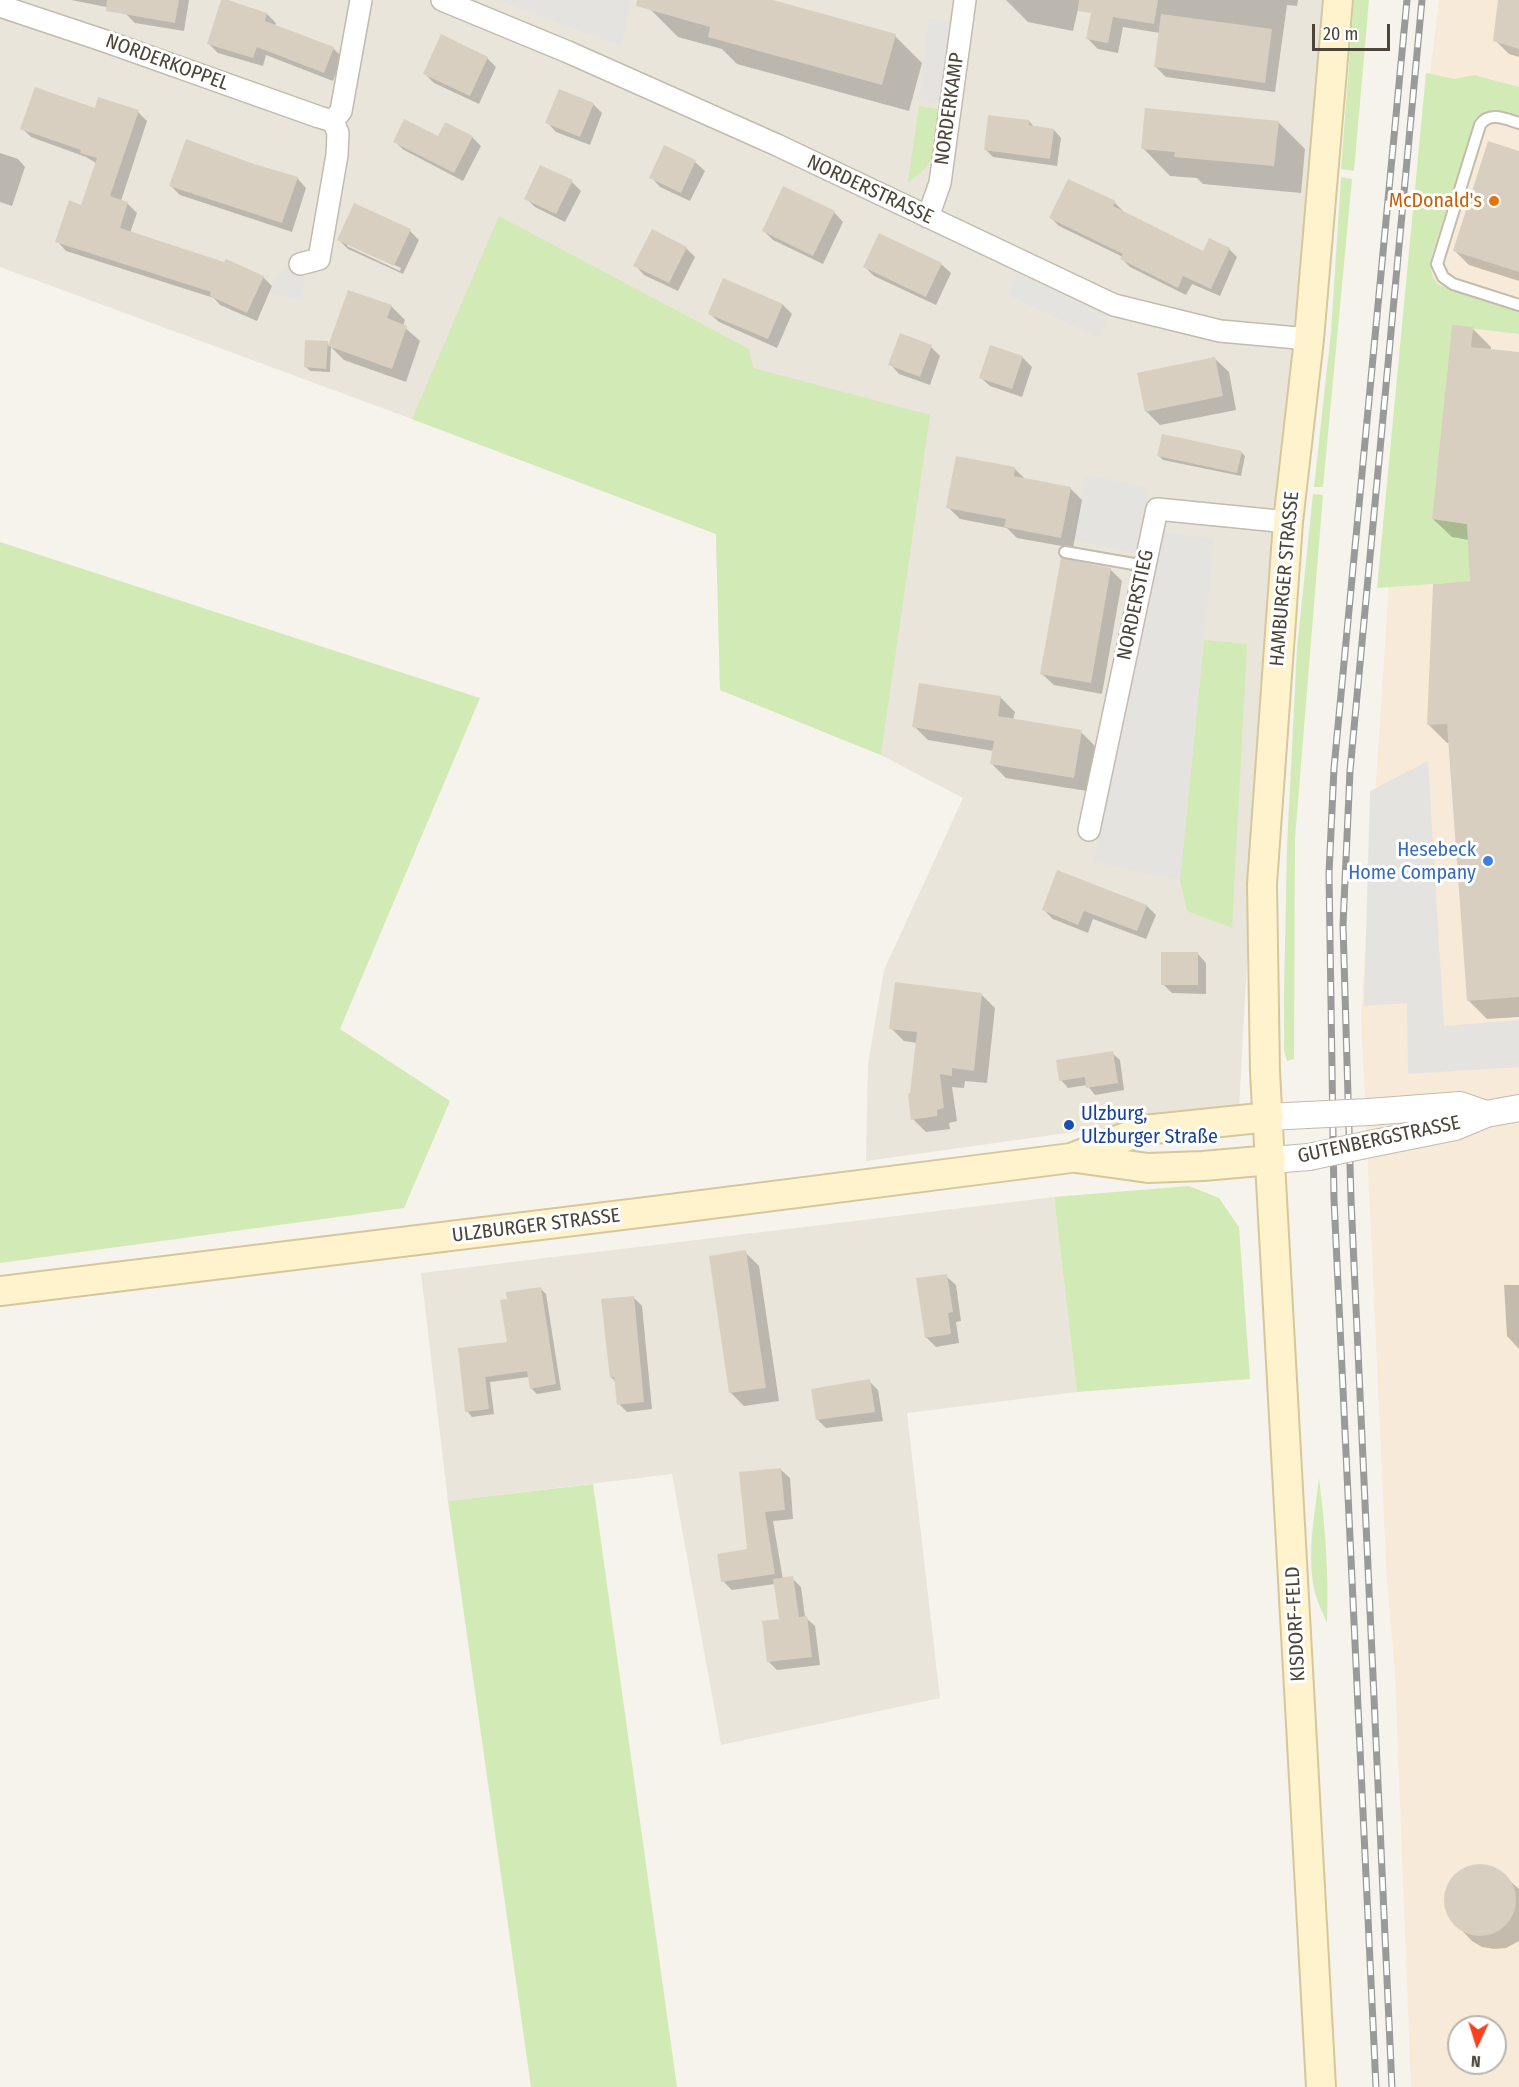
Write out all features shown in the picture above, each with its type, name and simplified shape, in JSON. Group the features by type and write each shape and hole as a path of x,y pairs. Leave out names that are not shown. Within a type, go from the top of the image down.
{"main road":[{"name":"HAMBURGER STRASSE","path":"1271,1160 1265,1072 1262,884 1288,522 1309,339 1338,0"},
{"name":"ULZBURGER STRASSE","path":"0,1291 1071,1158 1144,1130 1269,1117"},
{"name":"ULZBURGER STRASSE","path":"1071,1158 1148,1168 1271,1160"},
{"name":"KISDORF-FELD","path":"1271,1160 1321,2087"}],"street":[{"path":"300,264 319,259 337,155 338,133 333,120 341,111 361,0"},
{"name":"NORDERSTRASSE","path":"442,0 568,52 777,145 1114,305 1220,331 1309,339"},
{"name":"NORDERKAMP","path":"928,217 940,183 965,0"},
{"name":"NORDERKOPPEL","path":"0,6 333,120"},
{"name":"NORDERSTIEG","path":"1089,830 1157,509 1288,522"},
{"name":"GUTENBERGSTRASSE","path":"1269,1117 1369,1112 1460,1104 1486,1114"},
{"name":"GUTENBERGSTRASSE","path":"1271,1160 1309,1157 1455,1127 1486,1114 1519,1108"}],"lane":[{"path":"1519,123 1499,117 1490,117 1484,119 1480,125 1437,264 1443,277 1453,284 1519,305"},
{"path":"1065,552 1144,566"}],"shaded area":[{"path":"0,0 1325,0 1300,305 1263,671 1239,1109 866,1161 868,1064 884,970 963,798 881,755 720,690 716,534 0,267"},
{"path":"497,0 632,0 621,46"},
{"path":"1439,0 1519,0 1519,2087 1411,2087 1395,1672 1387,1582 1361,1015 1413,213"},
{"path":"929,18 951,21 938,103 919,99"},
{"path":"297,260 304,268 303,300 269,292 276,275"},
{"path":"1017,273 1108,315 1099,338 1008,295"},
{"path":"1085,474 1149,488 1136,552 1072,540"},
{"path":"1162,532 1214,539 1180,880 1094,862"},
{"path":"1428,761 1444,1026 1519,1020 1519,1067 1408,1074 1407,1003 1364,1006 1370,791"},
{"path":"1054,1197 1077,1392 907,1413 940,1698 721,1745 672,1474 448,1501 421,1273"}],"green space":[{"path":"1354,0 1369,0 1354,171 1341,169"},
{"path":"1426,73 1455,79 1474,75 1519,87 1519,116 1502,111 1476,118 1432,254 1431,267 1432,274 1439,285 1519,312 1519,334 1452,326 1432,519 1467,524 1471,581 1377,588"},
{"path":"919,106 939,109 936,142 926,167 908,182"},
{"path":"1341,177 1352,179 1323,487 1314,487 1331,332"},
{"path":"499,216 749,349 753,368 930,415 881,755 720,690 716,534 412,419"},
{"path":"1313,494 1323,495 1295,838 1294,1059 1287,1061 1284,1050 1284,995 1287,846 1297,649"},
{"path":"0,542 480,698 340,1029 450,1101 404,1208 0,1263"},
{"path":"1204,640 1247,644 1232,928 1187,911 1180,880"},
{"path":"1189,1186 1219,1198 1239,1227 1250,1379 1077,1392 1054,1197"},
{"path":"1319,1478 1326,1550 1327,1623 1316,1596 1311,1564"},
{"path":"593,1484 677,2087 531,2087 448,1501"}],"building":[{"path":"107,0 179,0 175,23 106,11"},
{"path":"221,0 228,0 267,13 265,21 334,47 324,73 257,47 253,58 207,44"},
{"path":"637,0 773,0 896,34 882,85 708,37 710,27 636,6"},
{"path":"1079,0 1158,0 1154,24 1113,17 1108,43 1086,39 1091,13 1078,11"},
{"path":"1498,0 1519,0 1519,49 1493,41"},
{"path":"1161,14 1272,29 1265,83 1154,67"},
{"path":"441,34 488,57 470,96 423,74"},
{"path":"35,87 95,108 98,97 139,110 110,196 128,202 120,228 224,262 226,259 264,276 247,313 210,296 211,292 55,242 69,200 81,205 97,158 80,153 81,150 20,129"},
{"path":"559,89 594,103 580,137 545,123"},
{"path":"1145,108 1279,121 1274,166 1174,157 1175,152 1141,149"},
{"path":"988,115 1029,120 1029,125 1054,129 1050,159 984,150"},
{"path":"404,119 438,136 445,122 473,136 454,173 393,142"},
{"path":"186,139 254,164 298,177 282,223 169,186"},
{"name":"McDonald's","path":"1488,141 1519,151 1519,272 1453,251"},
{"path":"664,145 696,160 681,193 649,178"},
{"path":"540,165 573,180 556,214 524,199"},
{"path":"1068,179 1116,201 1113,206 1203,251 1209,238 1230,248 1211,289 1183,276 1178,288 1120,259 1123,254 1049,218"},
{"path":"783,186 835,211 813,256 762,231"},
{"path":"354,203 411,229 394,266 337,240"},
{"path":"652,229 687,247 669,283 633,266"},
{"path":"879,233 942,263 926,297 863,267"},
{"path":"723,278 783,304 768,339 708,314"},
{"path":"348,290 392,305 387,318 407,326 392,369 328,346"},
{"name":"Hesebeck Home Company","path":"1452,325 1473,327 1471,347 1519,352 1519,997 1467,1001 1447,724 1427,725 1433,584 1470,581 1467,524 1432,519"},
{"path":"900,333 932,345 920,377 888,365"},
{"path":"305,340 328,341 326,369 304,367"},
{"path":"990,345 1023,356 1012,389 979,378"},
{"path":"1215,357 1223,396 1145,412 1137,373"},
{"path":"1162,434 1242,451 1237,473 1157,456"},
{"path":"956,456 1015,467 1014,476 1071,487 1061,538 1004,527 1006,519 946,508"},
{"path":"1061,558 1111,568 1091,683 1040,674"},
{"path":"919,683 1001,696 998,716 1082,730 1074,778 990,764 994,741 912,727"},
{"path":"1057,870 1147,905 1137,931 1084,911 1078,925 1042,910"},
{"path":"1161,952 1198,952 1198,985 1161,985"},
{"path":"895,982 982,993 974,1071 952,1068 952,1076 940,1074 944,1108 937,1110 937,1116 911,1120 908,1094 910,1093 917,1032 889,1029"},
{"path":"1113,1051 1118,1083 1086,1088 1085,1077 1059,1081 1056,1060"},
{"path":"746,1250 766,1388 729,1393 709,1256"},
{"path":"947,1274 953,1312 948,1313 951,1334 925,1338 916,1278"},
{"path":"541,1287 556,1384 530,1389 527,1371 485,1377 489,1409 465,1412 458,1348 507,1342 500,1300 507,1299 506,1292"},
{"path":"634,1296 644,1402 617,1405 614,1377 610,1378 601,1299"},
{"path":"870,1379 875,1412 816,1420 811,1389"},
{"path":"781,1468 785,1510 765,1512 775,1574 721,1582 717,1554 747,1549 739,1472"},
{"path":"793,1576 799,1617 807,1616 812,1657 767,1662 762,1621 779,1619 773,1579"},
{"path":"1480,1864 1494,1867 1506,1874 1513,1886 1516,1900 1513,1914 1506,1926 1494,1933 1480,1936 1466,1933 1454,1926 1447,1914 1444,1900 1447,1886 1454,1874 1466,1867"}],"railway":[{"path":"1376,2087 1334,1199 1329,873 1334,768 1407,0"},
{"path":"1392,2087 1351,1199 1343,925 1350,771 1422,0"}],"place":[{"name":"McDonald's","path":"1494,201"},
{"name":"Hesebeck Home Company","path":"1488,861"},
{"name":"Ulzburg, Ulzburger Straße","path":"1069,1125"}]}
